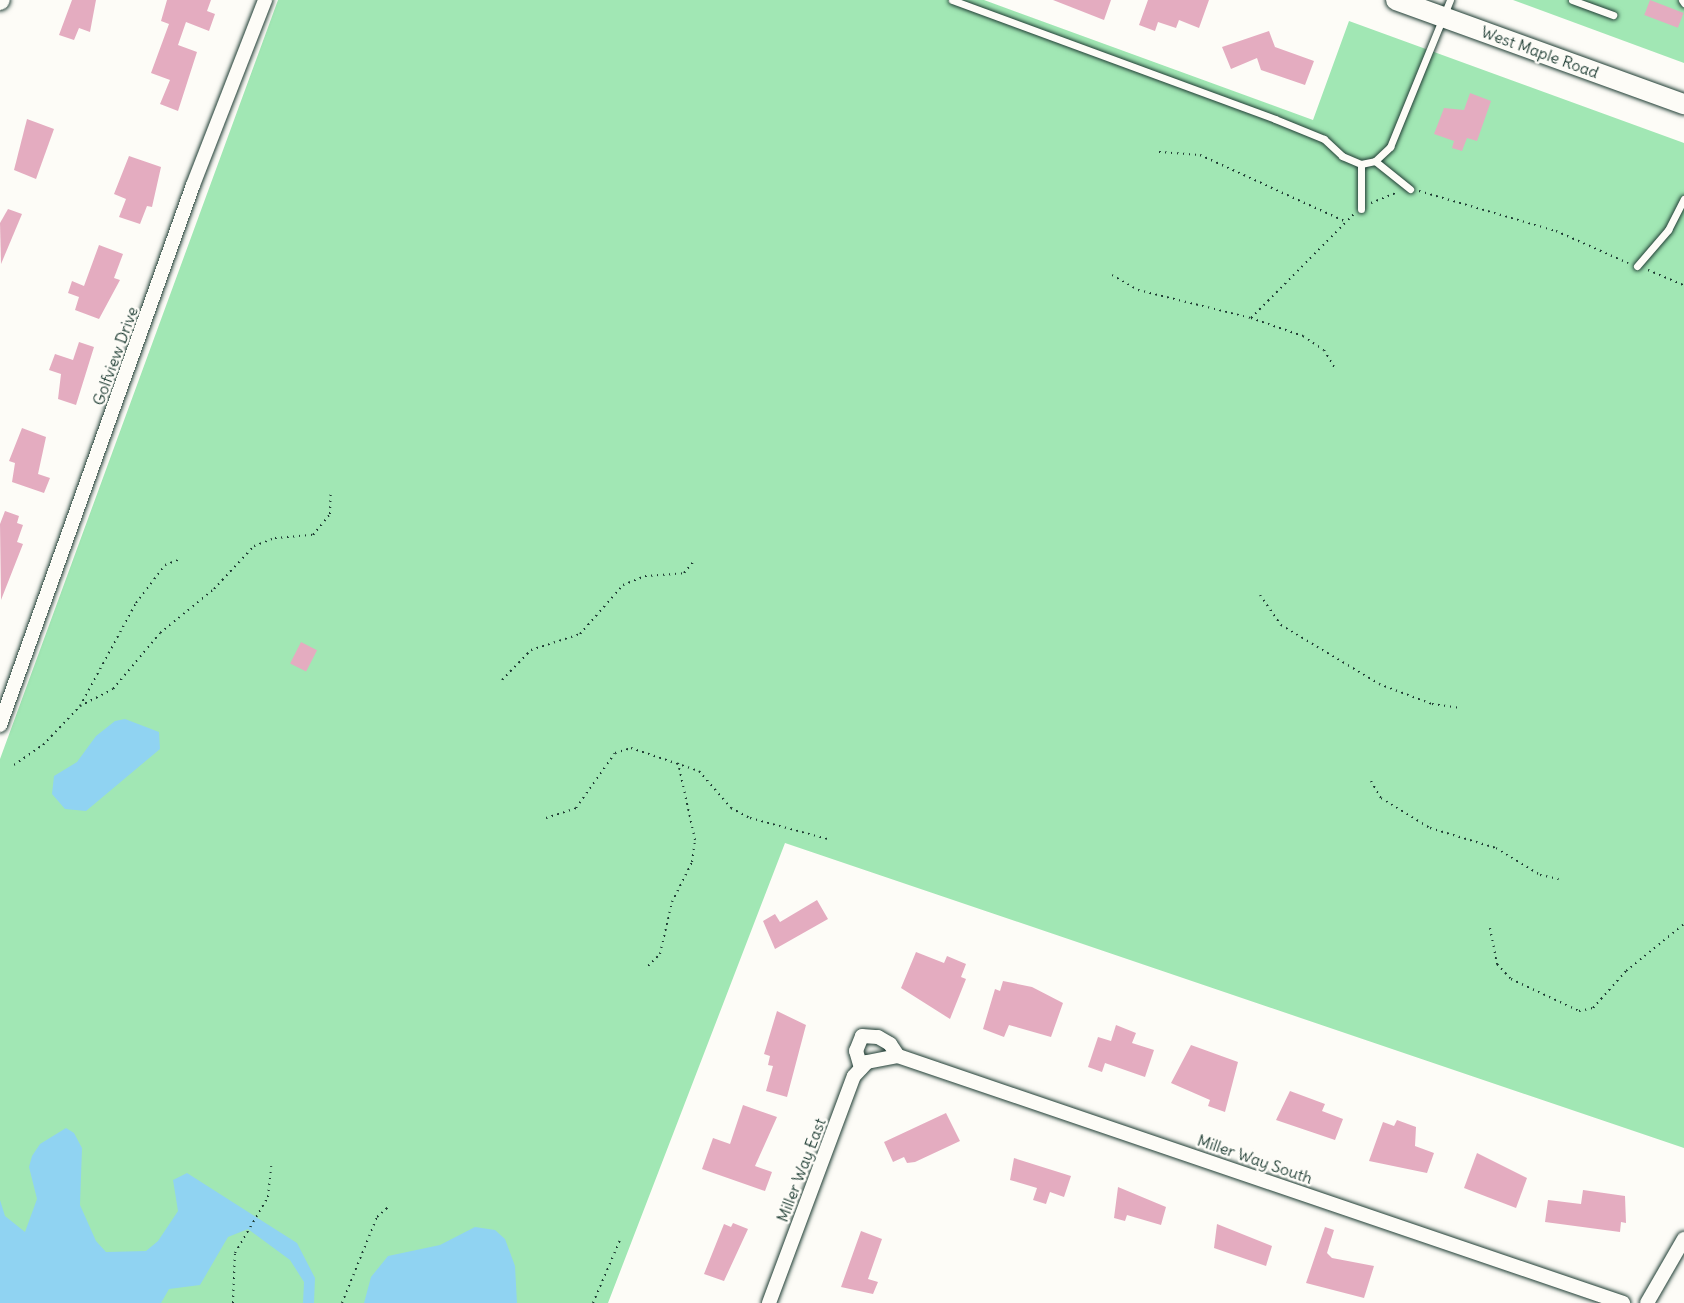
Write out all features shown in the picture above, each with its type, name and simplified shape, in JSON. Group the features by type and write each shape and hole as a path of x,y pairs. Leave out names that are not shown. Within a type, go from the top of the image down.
{"main road":[{"name":"West Maple Road","path":"1396,0 1447,9 1684,104"}],"street":[{"name":"Golfview Drive","path":"0,725 193,185 265,0"},
{"path":"861,1068 856,1051 862,1036 878,1037 890,1044 897,1056"},
{"name":"Miller Way South","path":"861,1068 876,1059 897,1056 1623,1303"},
{"name":"Miller Way East","path":"769,1303 861,1068"},
{"path":"1647,1303 1684,1239"}],"lane":[{"path":"952,0 1324,139 1342,156 1361,164 1375,161 1390,147 1447,9"},
{"path":"1572,0 1613,15"},
{"path":"1375,161 1410,189"},
{"path":"1361,164 1361,210"},
{"path":"1637,266 1668,230 1684,199"}],"path":[{"path":"1159,152 1200,155 1344,221"},
{"path":"1251,318 1344,221 1380,197 1410,189 1556,231 1610,259 1637,266 1684,285"},
{"path":"1112,275 1138,291 1251,318 1303,336 1324,350 1335,368"},
{"path":"80,706 113,689 160,633 214,589 254,546 275,538 313,535 330,514 330,490"},
{"path":"14,765 44,745 80,706 136,603 165,565 181,559"},
{"path":"502,680 531,650 580,634 623,585 645,576 684,573 695,560"},
{"path":"1260,595 1281,625 1379,684 1431,704 1461,708"},
{"path":"546,818 576,808 588,796 600,769 615,753 631,748 699,771 717,795 741,813 828,839"},
{"path":"648,966 660,954 672,902 692,862 695,840 678,763"},
{"path":"1371,781 1382,798 1431,828 1496,848 1540,874 1559,879"},
{"path":"1490,928 1497,964 1510,979 1579,1011 1593,1008 1626,971 1684,924"},
{"path":"233,1303 232,1263 272,1183 271,1166"},
{"path":"342,1303 377,1217 388,1207"},
{"path":"593,1303 620,1240"}],"green space":[{"path":"278,0 984,0 1313,120 1349,21 1684,143 1684,1148 785,843 608,1303 0,1303 0,759"},
{"path":"1513,0 1684,0 1684,63"}],"water":[{"path":"125,719 159,732 160,749 86,811 65,809 52,794 54,776 77,762 96,736 115,721"},
{"path":"66,1128 74,1133 82,1148 80,1205 96,1241 106,1252 146,1251 158,1241 178,1211 173,1180 187,1173 297,1243 315,1278 314,1303 303,1303 304,1282 290,1260 248,1229 228,1237 200,1285 169,1289 161,1303 0,1303 0,1200 5,1216 25,1232 37,1199 29,1167 32,1156 40,1144"},
{"path":"475,1227 495,1230 505,1239 515,1266 517,1303 364,1303 371,1277 388,1256 440,1245"}],"building":[{"path":"72,0 96,0 90,32 79,28 74,40 59,35"},
{"path":"167,0 211,0 207,11 215,14 209,31 186,22 178,45 197,52 178,111 160,104 170,80 151,73 169,24 161,21"},
{"path":"1053,0 1111,0 1104,20"},
{"path":"1148,0 1209,0 1199,28 1179,20 1176,28 1158,22 1155,31 1139,25"},
{"path":"1650,0 1684,13 1678,28 1644,15"},
{"path":"1269,31 1275,47 1314,61 1305,85 1261,70 1257,58 1231,69 1222,47"},
{"path":"1470,93 1491,101 1477,141 1467,138 1462,151 1452,148 1454,141 1434,134 1444,108 1464,110"},
{"path":"27,119 54,129 36,179 14,170"},
{"path":"129,156 161,167 152,207 147,206 140,224 119,217 126,199 114,194"},
{"path":"8,209 22,214 1,264 0,223"},
{"path":"99,245 123,254 114,278 120,280 99,319 75,310 79,297 68,293 72,281 84,286"},
{"path":"79,342 94,347 76,405 58,399 61,374 49,370 55,354 73,360"},
{"path":"22,428 46,437 38,474 50,478 44,493 12,482 15,463 9,461"},
{"path":"5,511 19,516 17,523 23,525 17,542 23,544 1,600 0,524"},
{"path":"301,642 317,650 306,672 290,663"},
{"path":"817,900 828,919 775,949 763,921 775,914 780,922"},
{"path":"916,952 944,963 947,956 966,964 961,977 966,979 950,1019 901,988"},
{"path":"1003,981 1032,987 1063,1003 1051,1037 1009,1025 1004,1037 983,1029 995,989 1000,991"},
{"path":"777,1011 806,1025 787,1097 766,1091 773,1066 768,1065 770,1056 764,1054"},
{"path":"1116,1025 1136,1033 1132,1043 1154,1050 1145,1077 1105,1063 1102,1072 1088,1067 1098,1037 1111,1041"},
{"path":"1191,1045 1238,1062 1225,1112 1208,1106 1210,1100 1171,1083"},
{"path":"1290,1091 1325,1104 1322,1111 1343,1119 1335,1140 1276,1120"},
{"path":"743,1105 777,1117 755,1166 772,1172 765,1191 702,1169 713,1138 730,1144"},
{"path":"946,1113 960,1141 915,1162 907,1163 904,1157 893,1162 884,1142"},
{"path":"1397,1120 1416,1127 1415,1146 1434,1153 1427,1173 1369,1161 1383,1122 1394,1126"},
{"path":"1477,1153 1527,1178 1516,1208 1464,1188"},
{"path":"1014,1158 1071,1176 1064,1197 1050,1192 1046,1204 1033,1200 1037,1188 1010,1180"},
{"path":"1118,1187 1166,1207 1161,1225 1127,1215 1125,1221 1114,1218"},
{"path":"1583,1190 1625,1196 1626,1223 1621,1222 1620,1232 1545,1222 1548,1200 1581,1204"},
{"path":"733,1223 748,1229 724,1281 704,1274 724,1224 731,1227"},
{"path":"1217,1224 1272,1246 1266,1266 1214,1248"},
{"path":"1325,1227 1334,1230 1327,1253 1332,1258 1374,1266 1364,1298 1306,1283"},
{"path":"861,1231 882,1239 868,1279 878,1282 873,1294 841,1287"}]}
